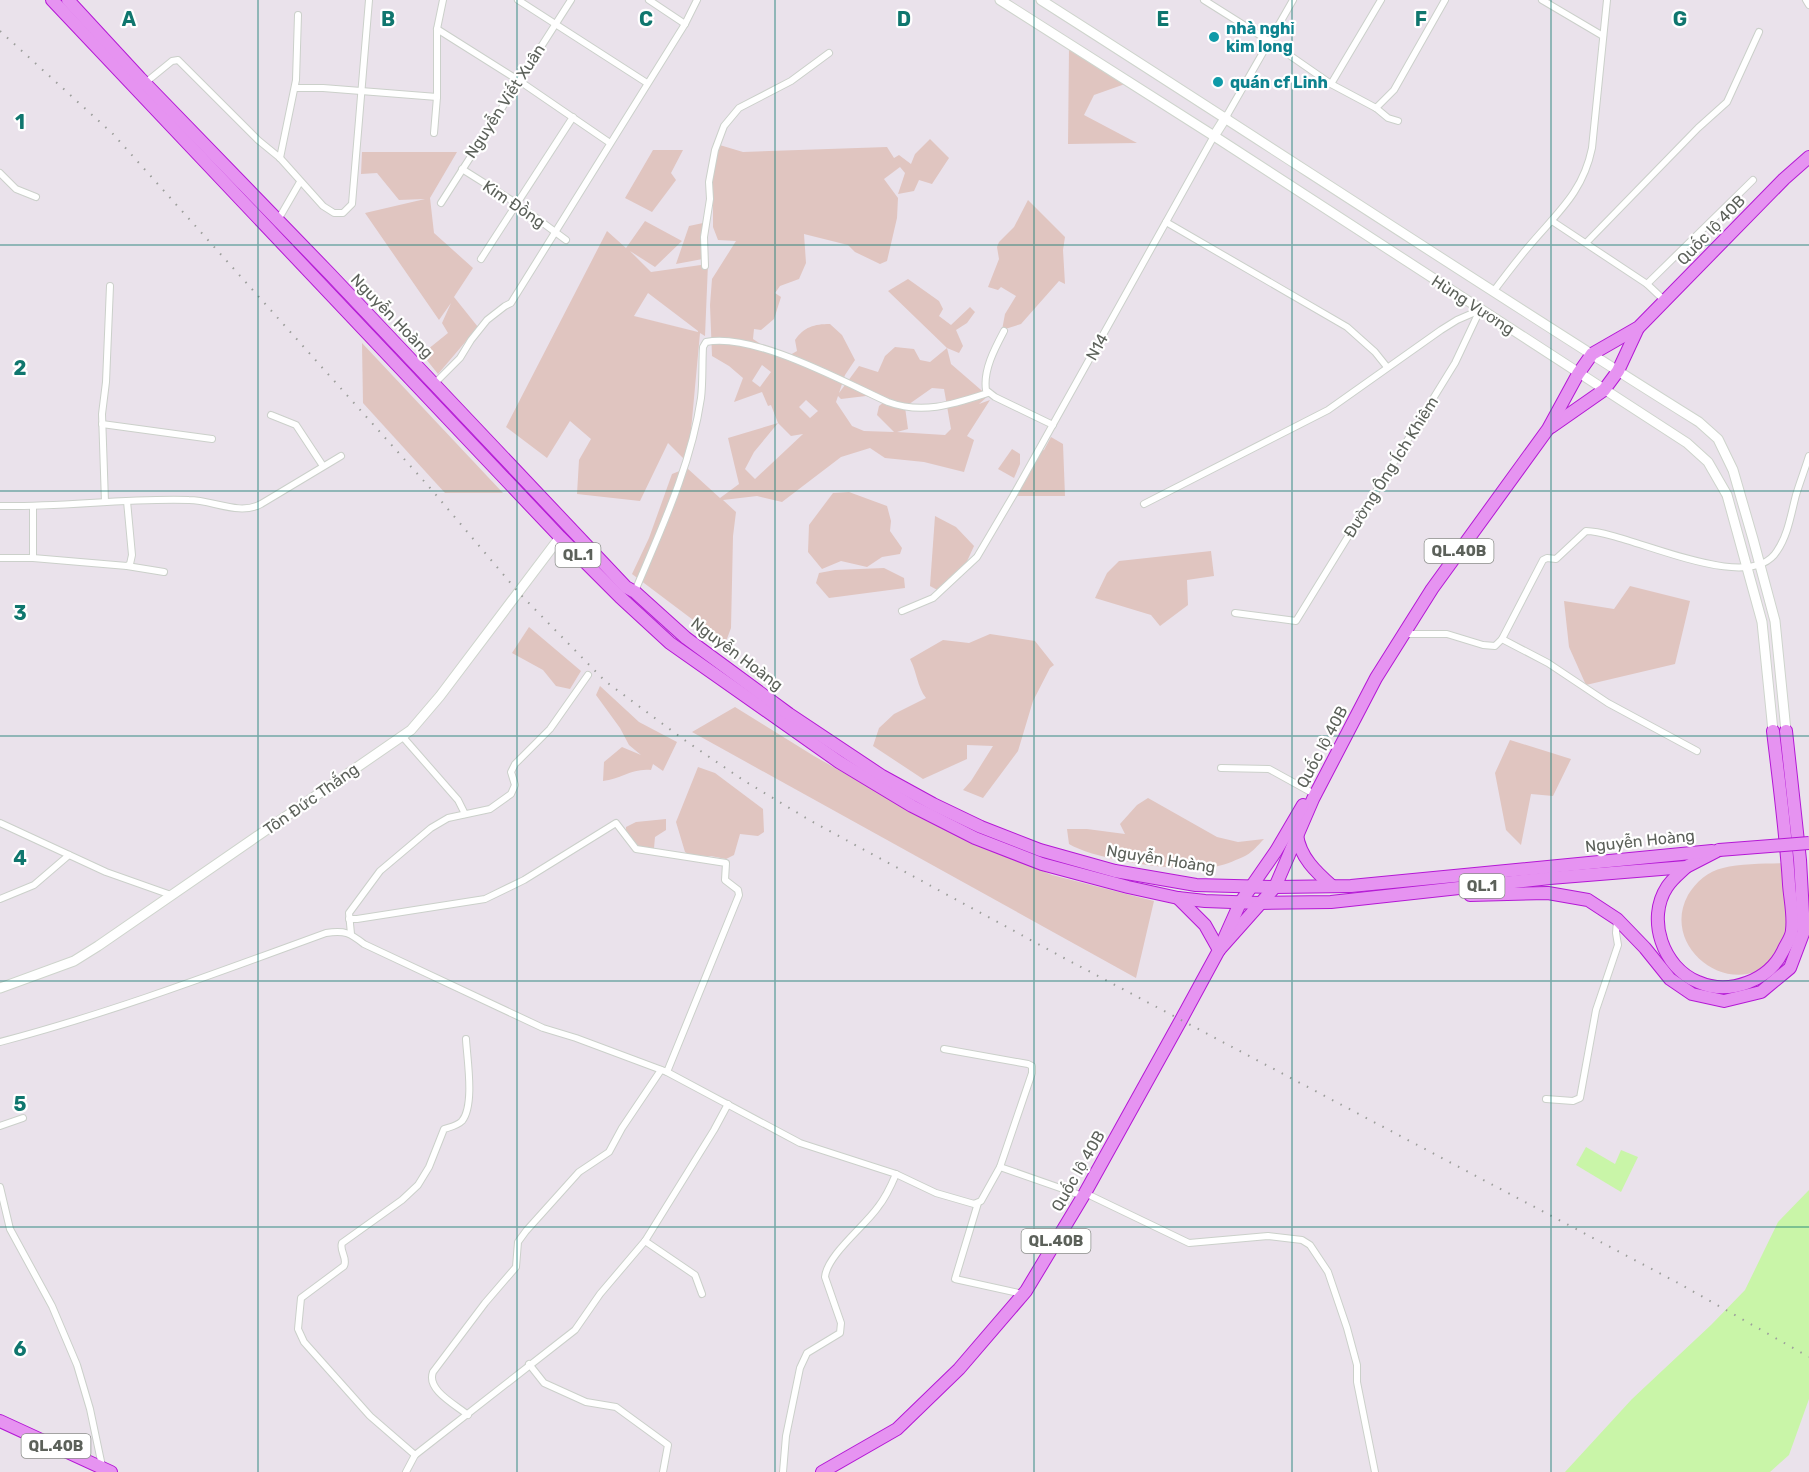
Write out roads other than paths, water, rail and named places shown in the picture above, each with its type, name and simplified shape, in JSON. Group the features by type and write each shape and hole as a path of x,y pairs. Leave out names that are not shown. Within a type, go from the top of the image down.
{"highway":[{"name":"Nguyễn Hoàng","path":"52,0 560,537 620,597 670,643 839,762 912,806 975,838 1042,864 1178,898 1240,903 1331,902 1550,878 1686,867 1719,850"},
{"name":"Nguyễn Hoàng","path":"68,0 626,587 635,592 686,638 789,714 882,776 933,804 981,827 1040,850 1115,871 1196,885 1332,886 1460,876 1719,850"},
{"name":"Quốc lộ 40B","path":"1639,327 1784,179 1809,157"},
{"path":"1548,429 1578,374 1593,354 1639,327"},
{"path":"1548,429 1604,390 1618,371 1639,327"},
{"name":"Quốc lộ 40B","path":"1219,950 1275,887 1313,799 1376,678 1432,589 1548,429"},
{"name":"Quốc lộ 40B","path":"822,1472 897,1429 959,1369 1023,1294 1084,1195 1219,950 1240,903 1276,851 1364,690 1376,678"},
{"path":"1686,867 1667,886 1659,909 1658,927 1664,950 1679,969 1699,983 1725,987 1755,981 1778,963 1792,931 1788,862 1773,730"},
{"path":"1394,895 1441,897 1548,893 1588,900 1617,919 1670,979 1692,994 1724,1001 1761,992 1790,968 1804,931 1800,860 1786,730"},
{"path":"1297,834 1302,852 1319,875 1332,886"},
{"name":"QL.1","path":"1719,850 1809,843"},
{"path":"1178,898 1205,925 1219,950"},
{"name":"QL.40B","path":"0,1421 108,1471"}],"main road":[{"name":"Hùng Vương","path":"1000,0 1687,443 1708,462 1727,495 1762,622 1773,730"},
{"name":"Hùng Vương","path":"1041,0 1226,117 1492,292 1700,422 1718,439 1733,470 1775,621 1786,730"},
{"path":"1214,136 1226,117"},
{"path":"1480,310 1492,292"},
{"name":"Tôn Đức Thắng","path":"0,988 74,961 411,730 440,696 560,537"}],"street":[{"path":"145,83 172,61 178,60 258,140 280,158 323,206 333,213 343,213 351,207 369,0"},
{"path":"434,133 437,97 437,29 443,0"},
{"path":"518,0 647,83"},
{"name":"Nguyễn Viết Xuân","path":"441,202 571,0"},
{"path":"649,0 685,24"},
{"path":"434,384 460,358 487,320 511,303 685,24 697,0"},
{"path":"1204,0 1269,40 1331,84 1376,108 1388,118 1398,121"},
{"path":"1226,117 1293,0"},
{"path":"1331,84 1381,0"},
{"path":"1376,108 1394,90 1445,0"},
{"path":"1542,0 1603,36"},
{"path":"1492,292 1578,188 1589,165 1607,0"},
{"path":"1806,0 1809,5"},
{"path":"280,158 295,88 298,15"},
{"path":"437,29 518,80 610,143"},
{"path":"1586,243 1698,128 1727,102 1759,32"},
{"path":"705,266 704,237 710,200 709,182 715,150 724,126 740,108 791,81 829,53"},
{"path":"295,88 437,97"},
{"path":"480,259 573,117"},
{"name":"N14","path":"902,611 933,598 977,557 1214,136"},
{"name":"Kim Đồng","path":"462,169 516,203 566,240"},
{"path":"0,174 16,189 36,197"},
{"path":"1647,284 1753,180"},
{"path":"278,221 300,182"},
{"path":"1552,221 1647,284 1665,301"},
{"path":"1166,222 1347,327 1375,352 1387,368"},
{"path":"105,502 102,424 110,286"},
{"path":"1144,504 1328,410 1457,320 1480,310"},
{"name":"Đường Ông Ích Khiêm","path":"1235,613 1296,621 1455,363 1480,310"},
{"path":"988,393 985,383 990,361 1004,331"},
{"path":"635,592 674,498 692,437 701,395 703,347 706,342 758,345 899,405 946,407 988,393 1053,425"},
{"path":"271,415 296,425 323,466"},
{"path":"102,424 212,439"},
{"path":"0,506 188,500 249,509 341,456"},
{"path":"1404,634 1447,634 1490,646 1495,645 1502,639 1543,560 1556,559 1584,532 1592,531 1630,540 1715,566 1728,568 1760,564 1777,552 1786,533 1809,456"},
{"path":"127,501 132,555 132,560 127,566"},
{"path":"33,506 33,558"},
{"path":"0,558 33,558 127,566 164,572"},
{"path":"1502,639 1548,663 1608,703 1697,751"},
{"path":"351,934 349,914 380,871 431,828 448,818 490,809 510,794 515,785 511,772 515,764 550,729 588,675"},
{"path":"402,736 458,800 465,814"},
{"path":"1221,768 1269,770 1309,791"},
{"path":"0,822 106,872 171,896"},
{"path":"349,919 485,899 524,880 616,823 636,849 726,863 725,880 738,890 739,895 664,1071 622,1128 609,1152 579,1172 526,1231 518,1242 516,1268 485,1303 433,1372 431,1379 434,1386 468,1415"},
{"path":"0,899 34,885 69,855"},
{"path":"1546,1099 1573,1101 1580,1098 1596,1010 1618,945 1617,919"},
{"path":"0,1042 91,1016 326,933 339,931 351,934 364,944 543,1028 664,1071 800,1143 896,1174 936,1193 974,1204 978,1203"},
{"path":"415,1455 370,1416 304,1341 298,1329 300,1302 304,1295 344,1266 342,1243 402,1200 418,1185 429,1167 444,1129 457,1125 464,1118 467,1112 469,1089 466,1039"},
{"path":"944,1049 1032,1066 1032,1073 1000,1167 990,1188 978,1203 955,1278 1023,1294"},
{"path":"406,1472 415,1455 575,1330 594,1302 645,1241 728,1104"},
{"path":"0,1126 23,1118"},
{"path":"1000,1167 1084,1195 1189,1243 1268,1236 1302,1240 1310,1245 1328,1272 1347,1328 1357,1365 1358,1390 1375,1472"},
{"path":"783,1472 786,1436 800,1368 807,1353 835,1338 841,1329 825,1272 878,1208 896,1174"},
{"path":"0,1187 10,1229 52,1306 77,1365 108,1471"},
{"path":"645,1241 695,1275 702,1294"},
{"path":"529,1364 544,1383 585,1402 616,1407 668,1445 663,1472"}],"railway":[{"path":"0,31 113,134 431,489 519,593 605,681 683,739 743,780 811,821 1064,958 1680,1284 1809,1357"}],"place":[{"name":"nhà nghỉ kim long","path":"1214,37"},
{"name":"quán cf Linh","path":"1218,82"}]}
